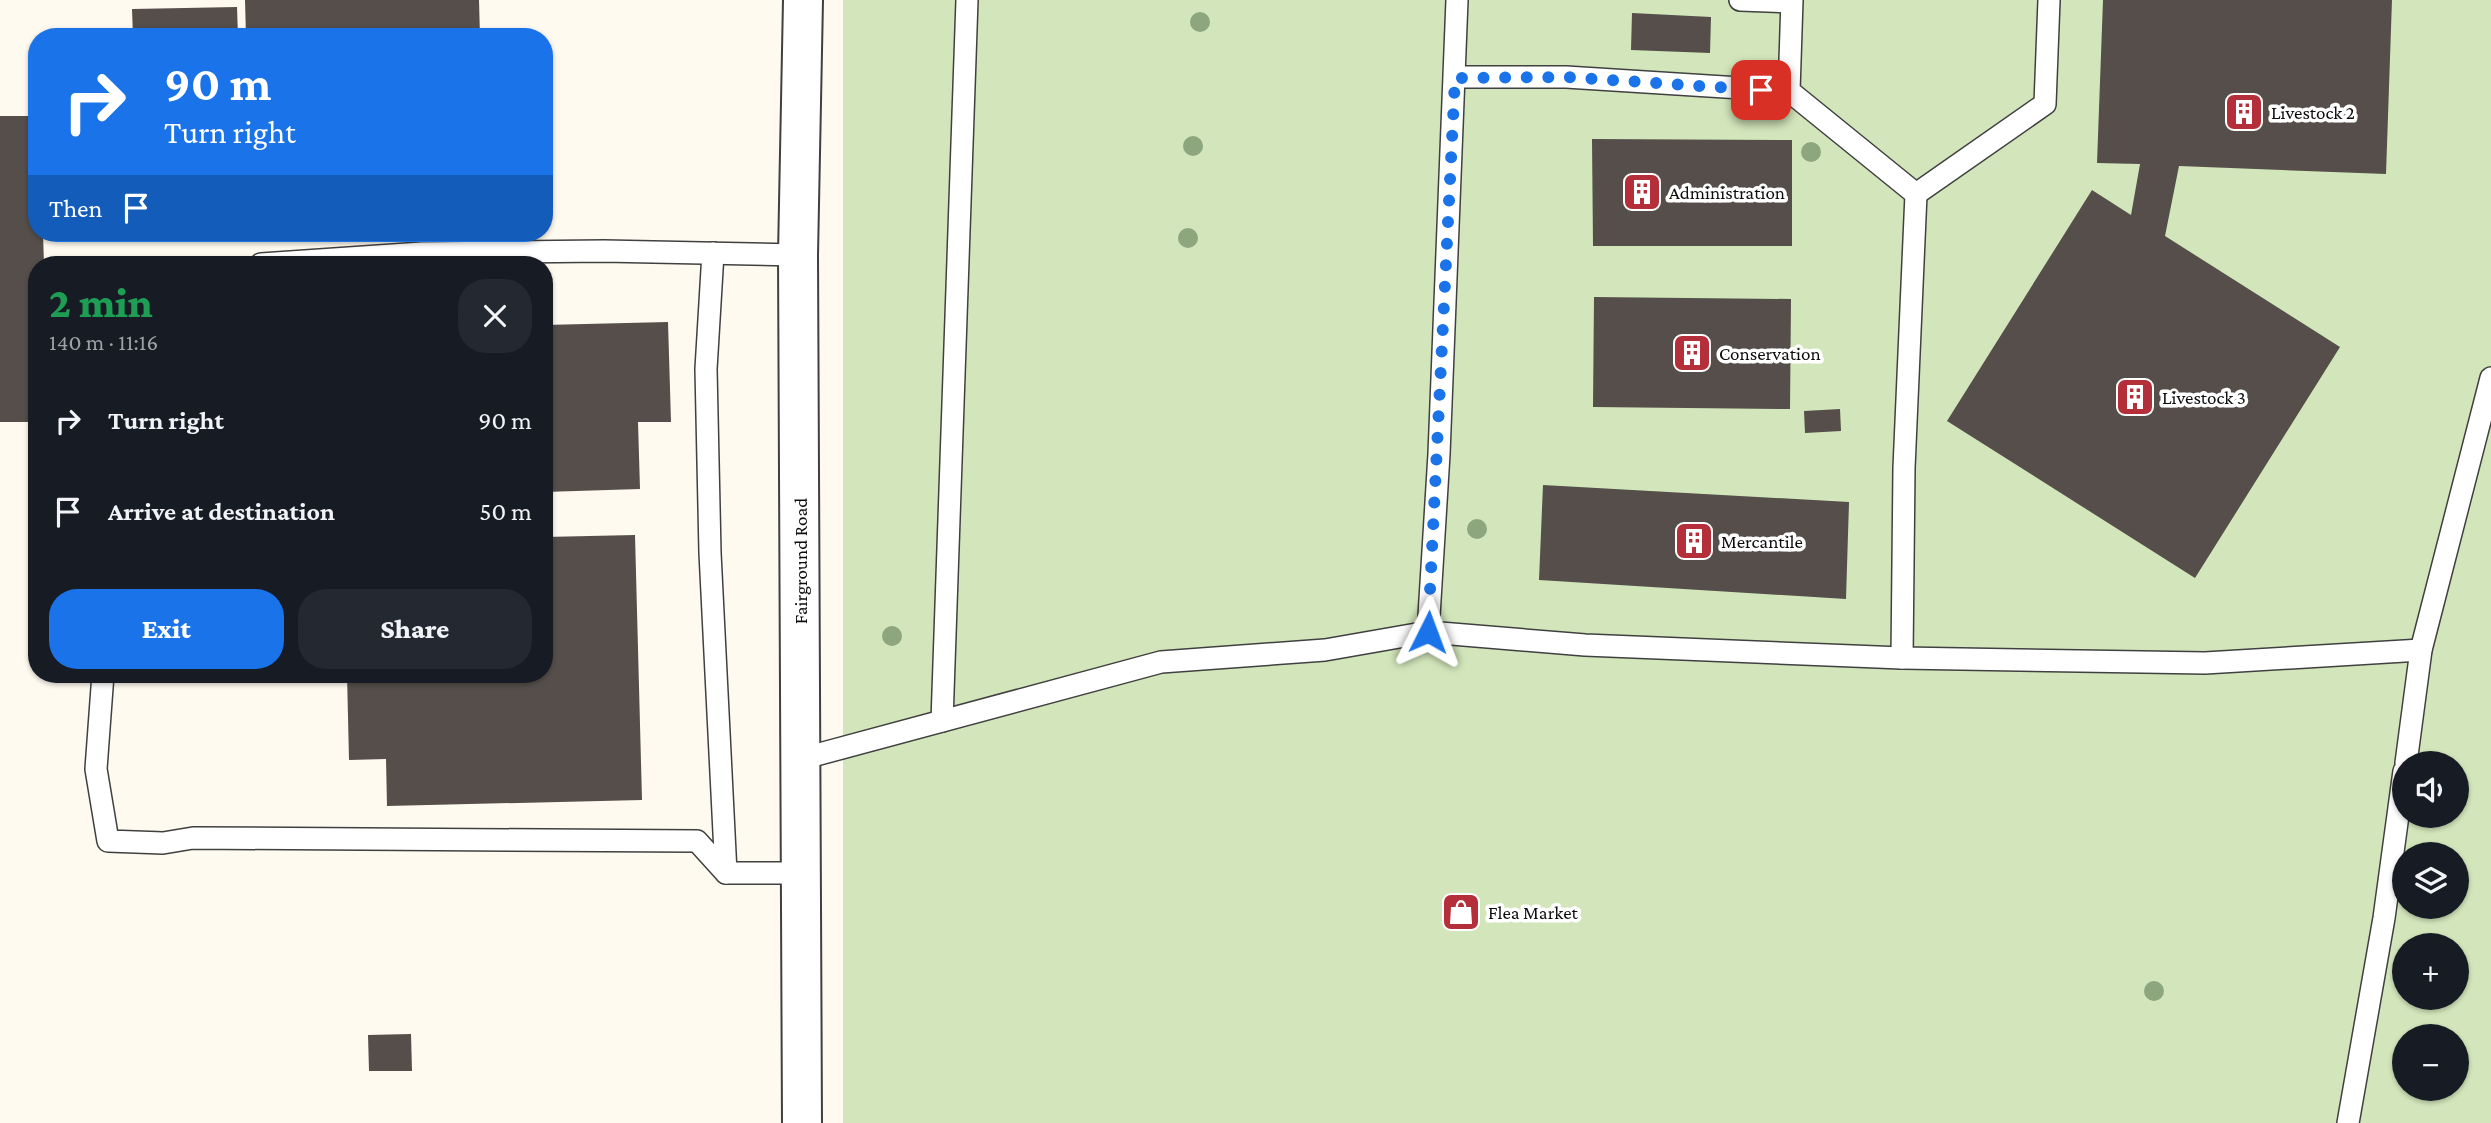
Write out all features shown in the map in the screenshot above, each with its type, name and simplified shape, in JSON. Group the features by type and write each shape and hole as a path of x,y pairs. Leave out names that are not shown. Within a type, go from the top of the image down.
{"street":[{"name":"Fairground Road","path":"802,1123 803,873 798,255 803,0"}],"lane":[{"path":"942,721 967,0"},
{"path":"1428,632 1457,0"},
{"path":"1741,0 1791,1 1789,91"},
{"path":"1916,194 2045,104 2049,0"},
{"path":"1455,78 1566,77 1789,91 1916,194"},
{"path":"1902,658 1904,468 1916,194"},
{"path":"378,256 604,250 798,255"},
{"path":"713,253 706,369 710,553 726,873"},
{"path":"2408,751 2421,650 2491,378"},
{"path":"801,759 1161,662 1325,650 1428,632 1585,645 1902,658 2206,663 2421,650"},
{"path":"102,683 96,769 108,841 163,843 193,838 697,841 726,873 803,873"},
{"path":"2348,1123 2384,918 2396,828"}],"green space":[{"path":"843,0 2491,0 2491,1123 843,1123"}],"building":[{"path":"245,0 479,0 480,28 246,28"},
{"name":"Livestock 3","path":"2103,0 2392,0 2386,174 2179,166 2165,236 2340,347 2195,578 1947,421 2092,190 2131,215 2140,164 2097,163"},
{"path":"237,7 238,28 133,28 132,9"},
{"path":"1632,13 1711,17 1710,53 1631,50"},
{"path":"0,116 28,116 28,242 43,242 44,256 28,256 28,422 0,422"},
{"path":"1592,139 1792,140 1792,246 1593,246"},
{"name":"Conservation","path":"1594,297 1791,299 1790,409 1593,407"},
{"path":"668,322 671,422 638,422 640,489 553,492 553,325"},
{"path":"1840,409 1841,431 1805,433 1804,411"},
{"name":"Mercantile","path":"1543,485 1849,502 1846,599 1539,580"},
{"path":"635,535 642,800 387,806 386,759 349,760 347,683 553,683 553,537"},
{"path":"411,1034 412,1071 369,1071 368,1035"}],"place":[{"name":"Livestock 2","path":"2244,112"},
{"name":"Administration","path":"1642,192"},
{"name":"Conservation","path":"1692,353"},
{"name":"Livestock 3","path":"2135,397"},
{"name":"Mercantile","path":"1694,541"},
{"name":"Flea Market","path":"1461,912"}],"route":[{"path":"1428,632 1439,454 1455,78 1566,77 1761,90"}]}
